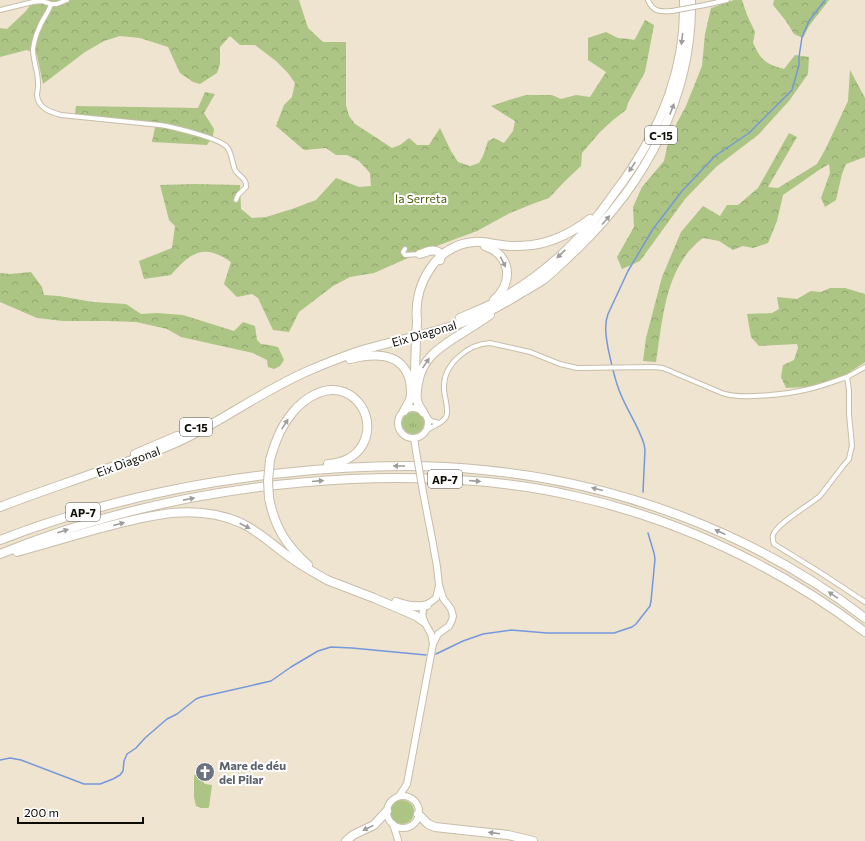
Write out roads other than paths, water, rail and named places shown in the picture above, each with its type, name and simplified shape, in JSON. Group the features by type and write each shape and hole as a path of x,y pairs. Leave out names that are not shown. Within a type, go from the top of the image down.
{"highway":[{"name":"Eix Diagonal","path":"0,502 137,453 180,435 305,367 467,315 507,296 534,277 578,238 599,215 647,143 669,96 675,75 684,21 684,0"},
{"name":"Eix Diagonal","path":"0,506 155,452 184,439 277,385 320,366 361,351 434,332 468,320 496,308 541,281 556,269 600,226 620,203 645,164 661,134 677,94 685,64 690,34 691,0"},
{"path":"420,254 472,242 504,246 522,246 540,244 557,239 573,231 591,218 617,190"},
{"path":"423,285 441,257 459,245"},
{"path":"423,285 442,261 460,249 468,246 479,245 495,250 501,257 506,268 507,276 504,287 495,299 467,315"},
{"path":"434,250 439,252 441,257"},
{"path":"414,394 418,302 425,272 431,262 427,255 420,254"},
{"path":"404,411 414,394 422,369 436,350 527,292 541,281"},
{"path":"320,366 365,356 377,355 390,358 399,363 406,371 418,405 425,414"},
{"path":"167,491 196,482 220,477 269,470 334,463 346,460 356,454 361,447 366,436 368,423 364,411 356,400 343,392 330,389 316,393 303,402 290,415 276,440 270,460 268,482 269,498 273,514 283,537 297,555 308,565 325,575 401,604 420,607 430,603"},
{"name":"AP-7","path":"0,540 44,524 132,499 223,481 273,474 378,466 470,469 548,479 631,499 672,512 712,528 750,546 824,589 865,618"},
{"name":"AP-7","path":"0,554 29,542 96,521 151,507 224,492 276,485 340,480 435,478 471,481 534,488 574,496 628,510 668,524 708,540 765,568 820,600 865,632"},
{"path":"0,554 10,554 125,522 162,514 181,512 204,513 240,523 265,537 291,558 327,580 416,616 425,624"},
{"path":"346,841 353,835 374,825 387,811"},
{"path":"418,814 428,824 435,827 508,835 533,841"}],"street":[{"path":"0,10 38,1 57,4 67,0"},
{"path":"648,0 654,10 662,12 727,0"},
{"path":"51,4 39,27 33,50 39,84 37,94 41,105 52,113 61,115 160,124 219,141 228,148 236,172 244,179 246,183 246,187 238,195 236,200"},
{"path":"405,249 403,252 406,255 420,254"},
{"path":"442,422 433,422 429,420 425,414 416,408 411,408 404,411 398,421 399,428 404,435 414,438 419,436 430,428 442,422 445,420 447,414 444,386 448,369 460,356 470,349 490,343 530,352 577,368 663,368 732,396 764,395 809,389 848,377 865,367"},
{"path":"848,377 852,446 849,458 820,496 779,527 772,536 774,544 822,573 865,602"},
{"path":"425,414 428,424 426,431"},
{"path":"407,784 411,798 417,804 417,819 414,823 405,827 397,827 388,819 387,811 389,803 399,796 407,784 433,644 438,634 451,624 453,616 451,609 443,598 439,585 414,438"},
{"path":"433,644 430,633 422,616 423,612 436,596 439,585"},
{"path":"430,603 439,601 446,603"},
{"path":"425,624 436,631 443,630"},
{"path":"399,796 411,798"},
{"path":"393,824 398,841"},
{"path":"398,841 405,827"}],"waterway":[{"path":"643,492 644,444 639,430 622,397 614,375 606,335 606,322 608,314 628,271 653,229 682,191 715,156 749,133 792,90 799,65 802,37 809,21 825,0"},
{"path":"436,654 463,641 483,634 511,630 547,633 614,633 632,627 650,606 651,601 655,559 648,533"},
{"path":"0,760 10,758 21,760 84,784 100,784 120,775 123,771 124,761 127,754 136,748 167,719 177,714 196,699 201,697 271,681 318,651 331,647 426,655"}],"place":[{"name":"Mare de déu del Pilar","path":"205,772"}],"park label":[{"name":"la Serreta","path":"421,198"}]}
